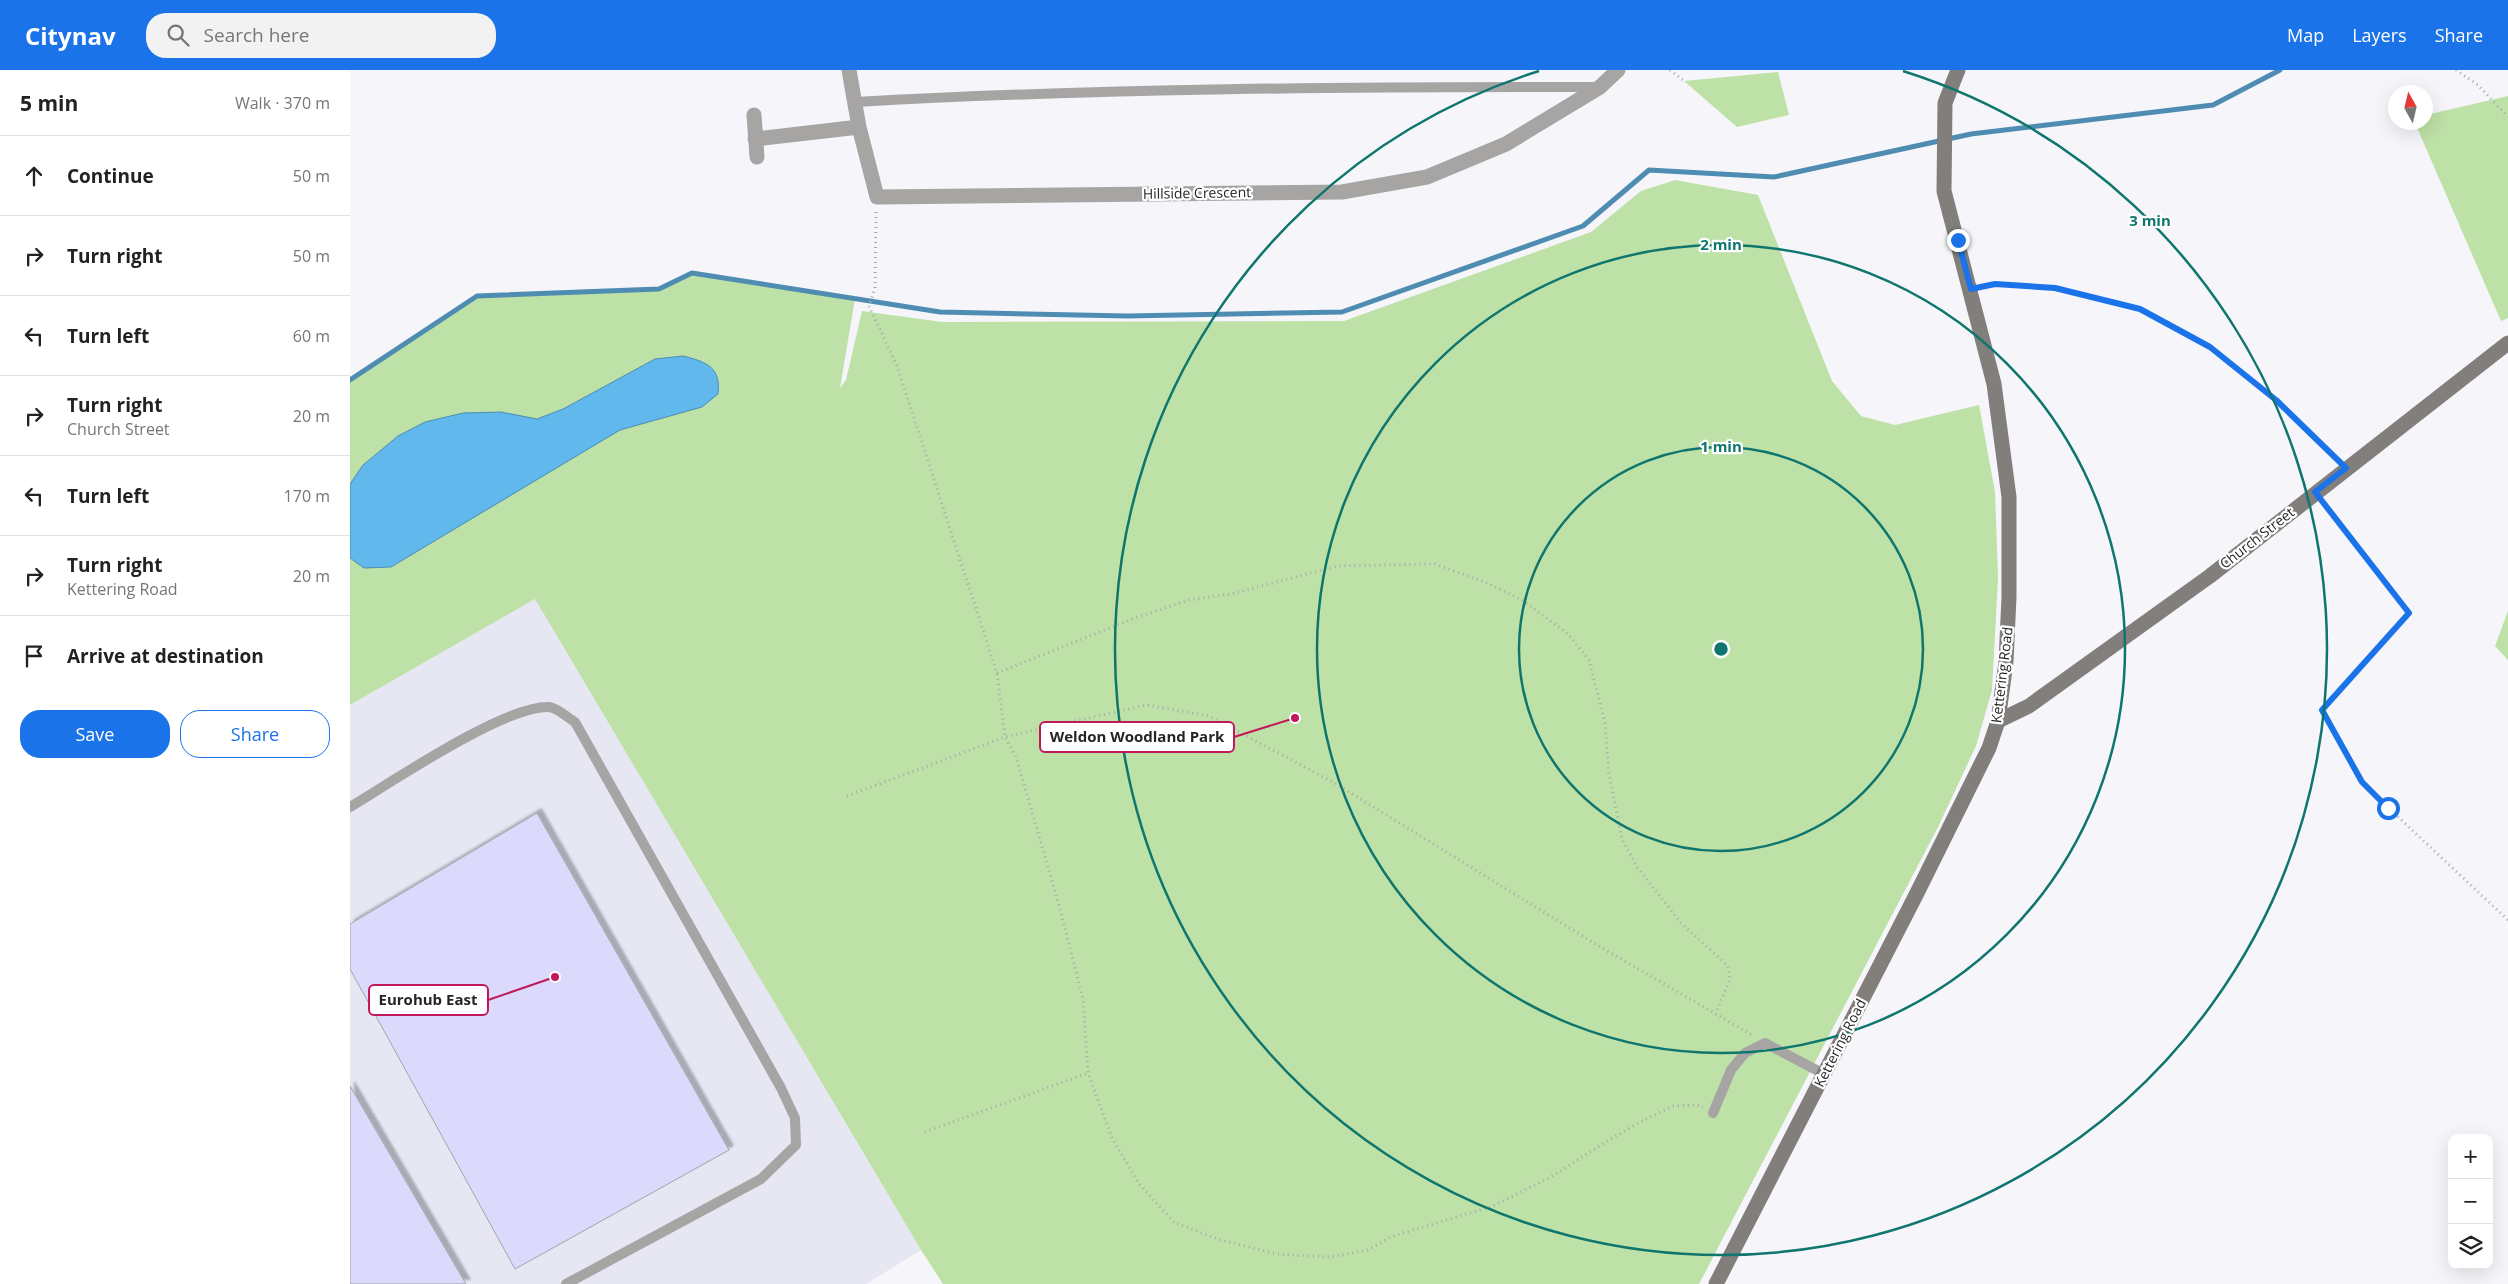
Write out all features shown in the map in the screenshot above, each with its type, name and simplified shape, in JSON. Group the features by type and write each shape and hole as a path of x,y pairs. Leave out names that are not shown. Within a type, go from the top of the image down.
{"street":[{"path":"849,70 856,102 858,127 877,198"},
{"name":"Hillside Crescent","path":"877,198 1342,192 1427,177 1506,144 1600,87 1618,70"},
{"name":"Kettering Road","path":"1716,1284 1976,774 1998,721 2007,652 2009,497 1994,384 1944,190 1945,103 1958,70"},
{"path":"754,115 756,157"},
{"path":"755,139 858,127"},
{"name":"Church Street","path":"1998,721 2029,706 2210,576 2508,342"}],"lane":[{"path":"856,102 969,96 1433,87 1600,87"},
{"path":"350,807 469,736 532,708 552,707 575,722 781,1088 795,1118 796,1144 761,1179 566,1284"},
{"path":"1713,1113 1731,1070 1744,1053 1765,1043 1824,1074"}],"path":[{"path":"1670,70 1684,80"},
{"path":"2456,70 2478,85 2508,117"},
{"path":"877,198 875,288 869,306 897,366 997,673 1005,737 1016,756 1059,905 1083,999 1088,1073 1112,1138 1140,1184 1175,1223 1221,1240 1286,1254 1330,1257 1368,1250 1393,1236 1493,1206 1551,1177 1604,1143 1673,1106 1697,1104 1713,1113"},
{"path":"1971,289 1995,284 2055,288 2140,309 2210,347 2276,400 2346,468"},
{"path":"2315,492 2409,613 2322,710 2362,782 2508,920"},
{"path":"997,673 1135,618 1189,600 1231,594 1337,566 1435,564 1504,591 1522,600 1568,634 1589,660 1605,723 1609,774 1622,839 1637,867 1681,923 1728,966 1730,980 1716,1014"},
{"path":"847,796 1005,737 1146,705 1209,716 1333,782 1597,945 1765,1043"},
{"path":"925,1132 1088,1073"}],"shaded area":[{"path":"535,599 921,1250 866,1284 350,1284 350,705"}],"green space":[{"path":"1778,72 1789,115 1737,127 1684,81"},
{"path":"2508,96 2508,318 2501,321 2418,130 2433,130 2433,113"},
{"path":"1675,180 1758,195 1832,381 1861,416 1895,425 1979,405 1995,492 1998,578 1992,690 1976,746 1938,827 1699,1284 943,1284 921,1250 535,599 350,705 350,380 477,296 659,289 692,273 855,299 840,388 846,380 862,311 942,322 1344,321 1591,232 1641,191"},
{"path":"2508,611 2508,660 2495,646"}],"water":[{"path":"683,356 711,367 715,372 718,394 702,407 620,430 391,567 364,568 350,558 350,484 363,465 398,436 425,422 463,413 501,412 537,419 563,409 655,359"}],"building":[{"path":"537,813 729,1150 515,1269 350,969 350,924"},
{"path":"350,1086 466,1284 350,1284"}],"waterway":[{"path":"350,380 477,296 659,289 692,273 940,312 1127,316 1342,312 1583,226 1649,170 1774,177 1971,134 2213,105 2280,70"}],"place":[{"name":"Weldon Woodland Park","path":"1295,718"},
{"name":"Eurohub East","path":"555,977"}],"route":[{"path":"1958,240 1971,289 1995,284 2055,288 2140,309 2210,347 2276,400 2346,468 2315,492 2409,613 2322,710 2362,782 2388,808"}]}
